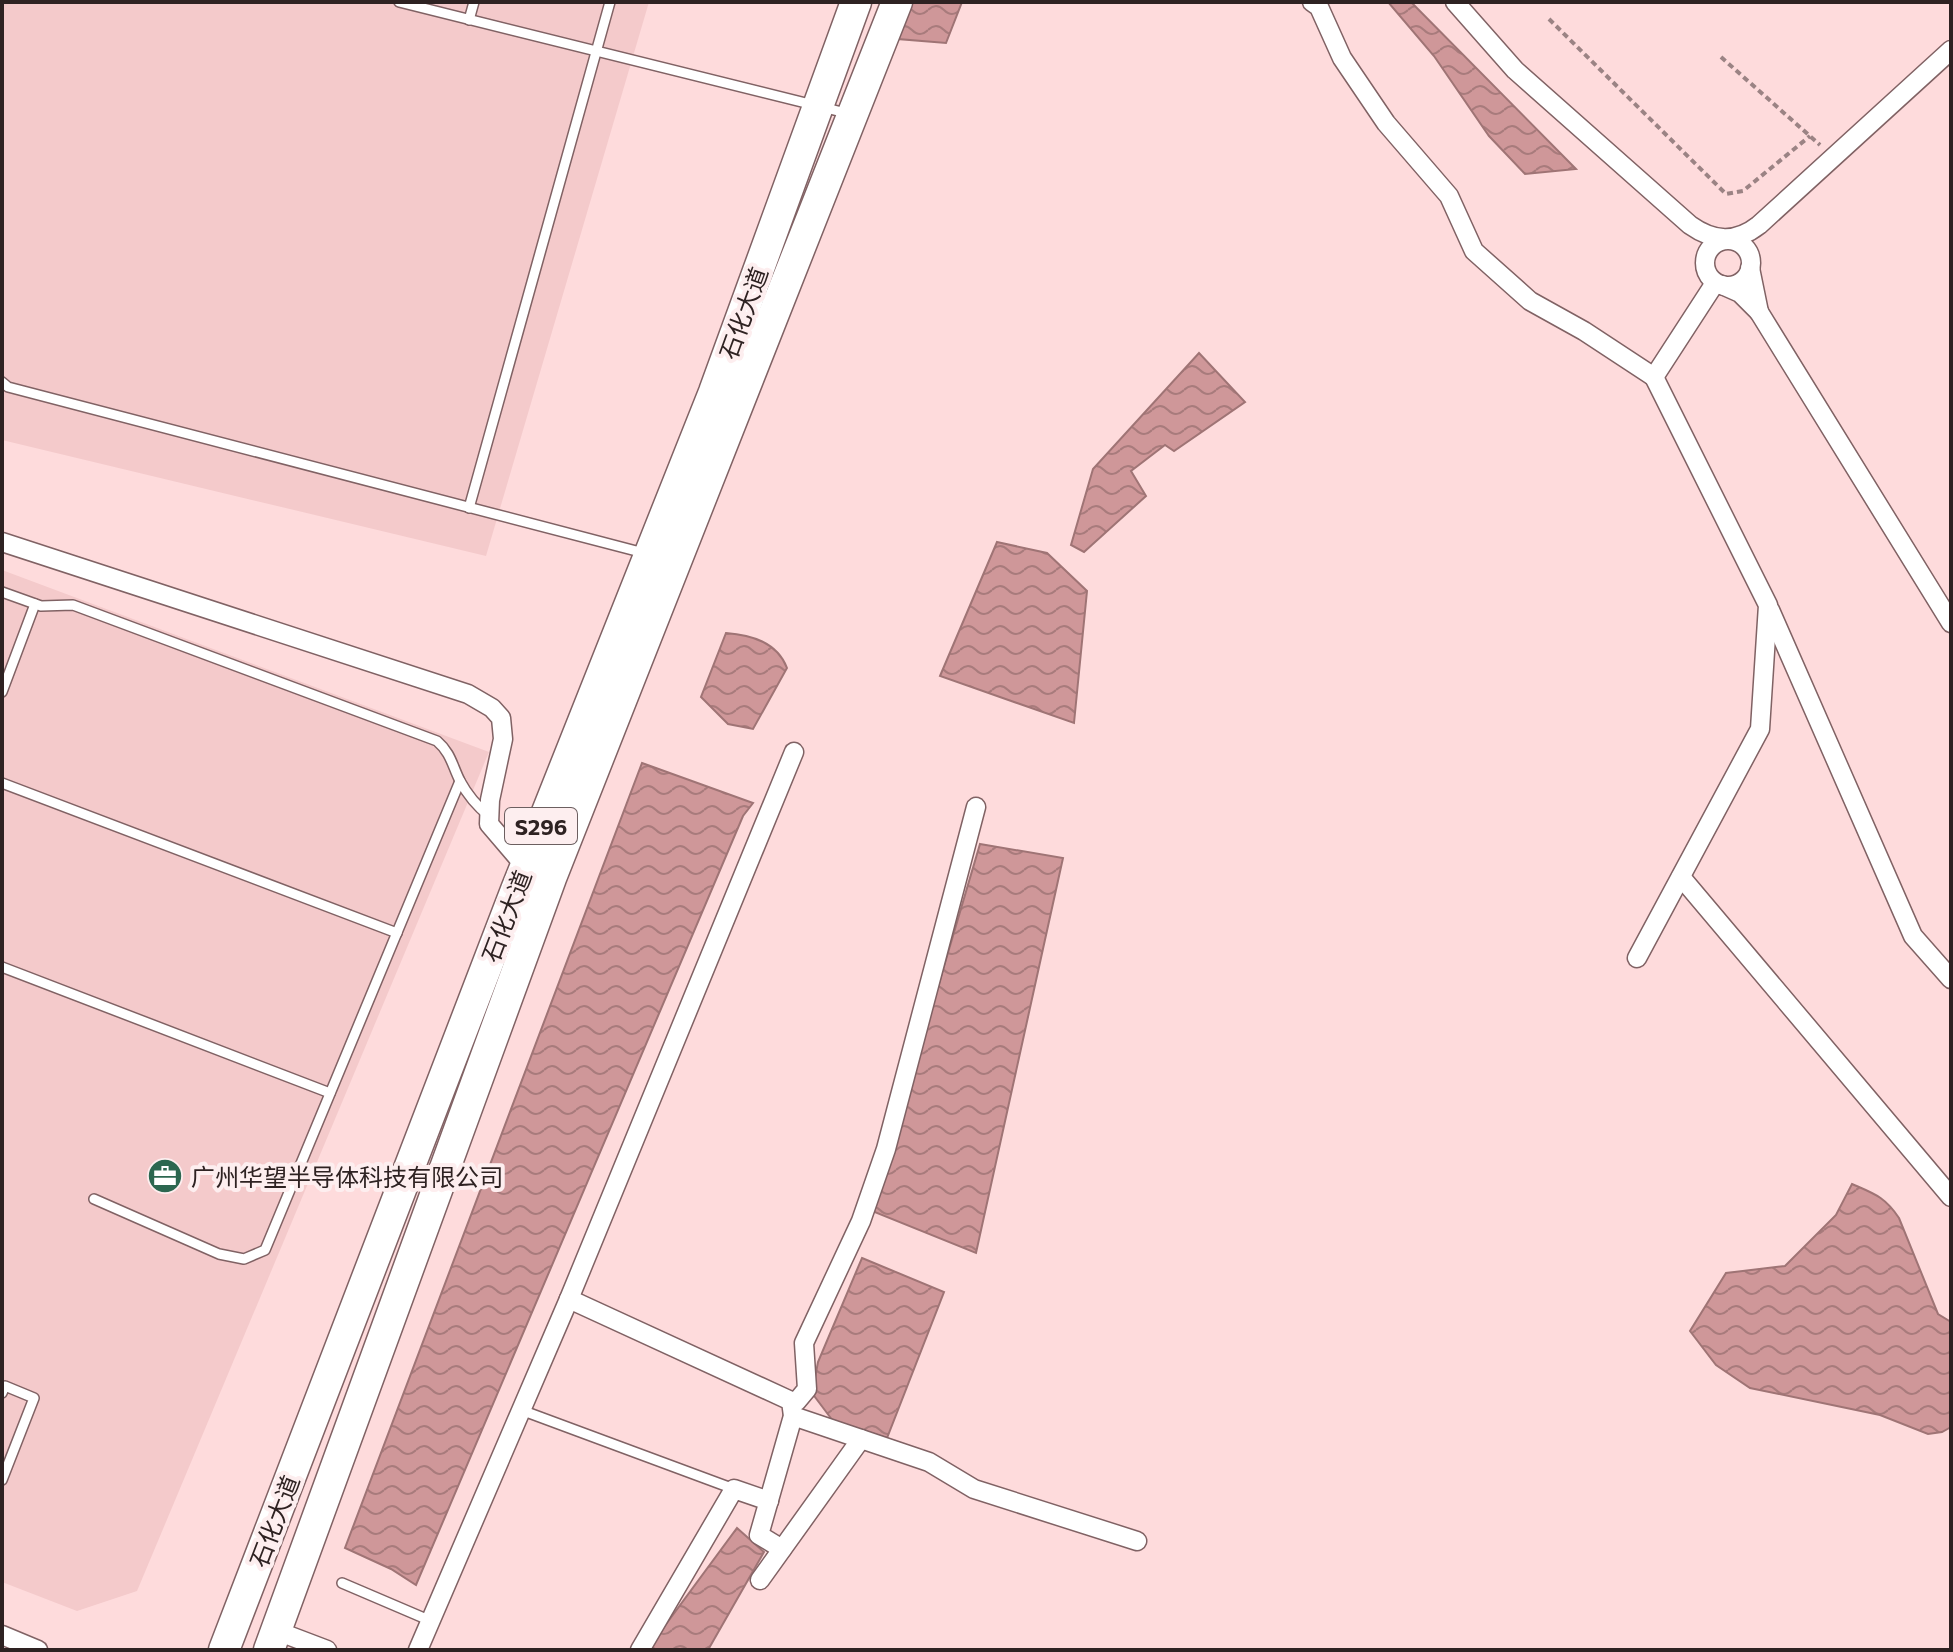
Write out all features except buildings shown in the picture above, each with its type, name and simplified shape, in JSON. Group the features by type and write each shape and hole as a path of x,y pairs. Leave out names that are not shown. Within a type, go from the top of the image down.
{"main road":[{"name":"石化大道","path":"273,1640 650,555 714,392 856,2"},
{"name":"石化大道","path":"224,1650 538,872 897,2"}],"street":[{"path":"1312,2 1319,7 1342,58 1386,123 1449,196 1474,251 1530,301 1584,331 1654,377 1768,605 1913,936 1951,979"},
{"path":"1455,2 1515,70 1690,225 1704,235 1731,240 1745,247 1759,312"},
{"path":"1705,264 1709,249 1722,241 1747,234 1759,225 1951,50"},
{"path":"1690,225 1700,243 1710,278 1740,293 1759,312 1951,623"},
{"path":"1719,284 1736,284 1748,275 1753,238 1759,225"},
{"path":"1654,377 1719,284"},
{"path":"2,542 468,694 492,708 501,718 503,739 490,800 489,824 538,872"},
{"path":"1637,958 1760,729 1768,605"},
{"path":"418,1650 569,1299 794,752"},
{"path":"782,1549 759,1535 792,1409 807,1389 804,1343 861,1221 886,1149 976,807"},
{"path":"1681,877 1951,1197"},
{"path":"569,1299 792,1409 861,1439 929,1462 974,1489 1137,1541"},
{"path":"760,1580 861,1439"},
{"path":"640,1650 734,1489 769,1501"},
{"path":"2,1635 38,1650"},
{"path":"273,1640 327,1650"}],"lane":[{"path":"399,2 853,114"},
{"path":"469,20 474,2"},
{"path":"469,508 610,2"},
{"path":"2,382 8,387 650,555"},
{"path":"2,592 35,604 73,605 437,741 448,751 460,781 479,808 489,816"},
{"path":"2,692 35,604"},
{"path":"94,1199 219,1254 244,1259 265,1250 460,781"},
{"path":"2,783 397,933"},
{"path":"2,967 330,1093"},
{"path":"2,1393 5,1386 34,1398 2,1480"},
{"path":"521,1410 734,1489"},
{"path":"342,1583 431,1621"}],"path":[{"path":"1549,19 1726,194 1743,191 1810,136"},
{"path":"1721,57 1833,157"}],"shaded area":[{"path":"2,2 649,2 486,556 2,440"},
{"path":"2,570 489,752 137,1591 77,1611 2,1582"}],"water":[{"path":"911,2 962,2 946,43 898,39"},
{"path":"1388,2 1411,2 1576,169 1525,174 1489,136 1434,56"},
{"path":"1199,353 1245,402 1174,451 1165,445 1131,471 1146,496 1084,552 1071,545 1093,469"},
{"path":"997,542 1047,553 1087,591 1074,723 940,676"},
{"path":"726,633 745,636 770,646 787,668 753,729 728,724 701,697"},
{"path":"642,763 753,803 743,816 416,1585 391,1569 345,1548"},
{"path":"980,844 1063,858 976,1253 872,1211"},
{"path":"1852,1184 1879,1197 1899,1218 1938,1314 1951,1322 1951,1427 1942,1432 1928,1434 1880,1415 1750,1388 1716,1365 1690,1331 1726,1273 1785,1266 1836,1215"},
{"path":"862,1258 944,1292 887,1438 833,1421 812,1393 818,1362"},
{"path":"737,1528 764,1552 708,1650 647,1650"}],"place":[{"name":"广州华望半导体科技有限公司","path":"165,1176"}]}
